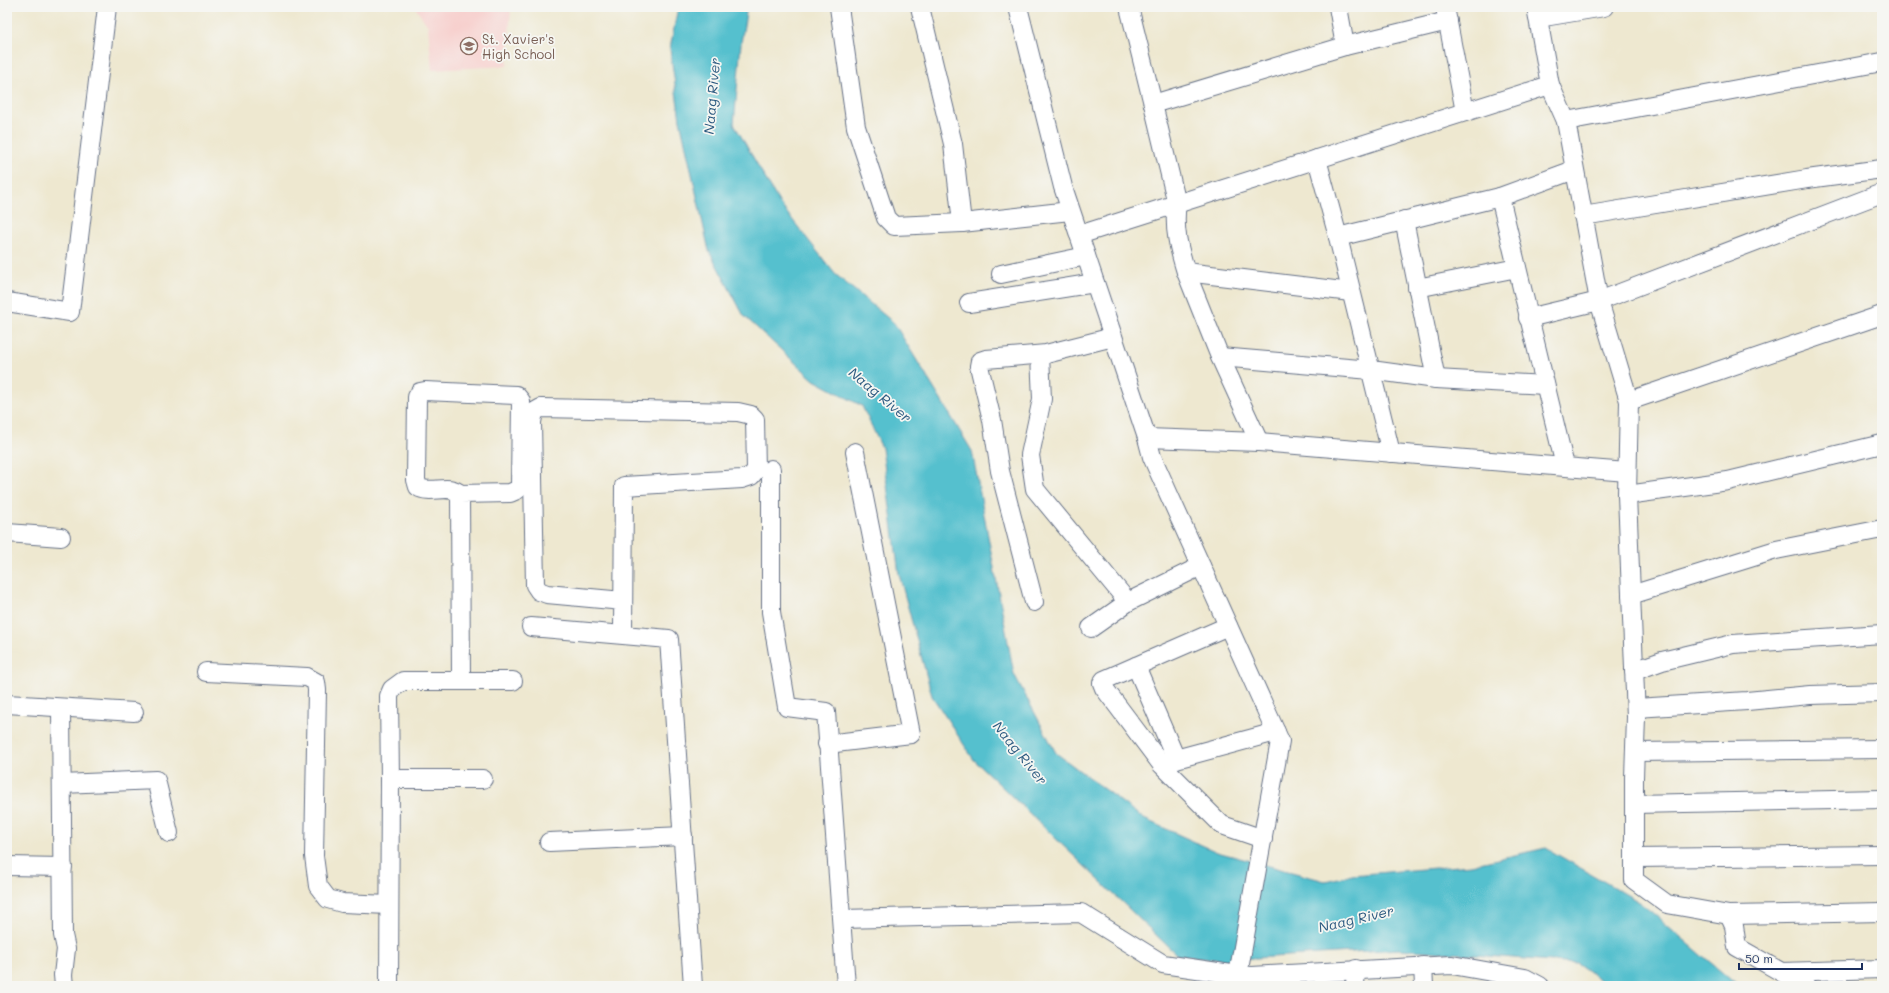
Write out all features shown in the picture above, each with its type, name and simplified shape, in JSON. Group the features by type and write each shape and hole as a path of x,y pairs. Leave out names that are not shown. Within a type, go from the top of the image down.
{"street":[{"path":"7,302 70,312 107,7"},
{"path":"839,7 856,127 886,218 894,226 962,223 1070,211"},
{"path":"920,7 953,144 962,223"},
{"path":"1018,7 1062,187 1148,438 1152,457 1280,741 1237,981"},
{"path":"1129,7 1177,204 1175,218 1177,243 1186,272 1220,358 1259,442"},
{"path":"1338,7 1344,46"},
{"path":"1604,7 1537,13 1550,84 1566,121 1599,301 1629,401 1627,495 1636,708 1634,880 1667,904 1729,915 1882,912"},
{"path":"1153,104 1446,14 1465,112"},
{"path":"1566,121 1882,62"},
{"path":"1079,235 1550,84"},
{"path":"1317,159 1338,237 1391,453"},
{"path":"1583,216 1807,179 1882,169"},
{"path":"1338,237 1500,197 1574,170"},
{"path":"1528,318 1599,301 1882,193"},
{"path":"1500,197 1528,318 1565,466"},
{"path":"1404,220 1436,379"},
{"path":"1001,274 1086,256"},
{"path":"1417,288 1516,268"},
{"path":"1186,272 1351,292"},
{"path":"969,303 1095,283"},
{"path":"1629,401 1882,315"},
{"path":"1034,602 1000,471 992,420 978,366 980,361 986,359 1040,355 1113,337"},
{"path":"1040,355 1042,399 1030,455 1035,489 1128,602"},
{"path":"1220,358 1371,370 1436,379 1545,385"},
{"path":"460,494 510,493 517,490 520,486 521,402 516,395 425,391 420,392 416,397 416,480 418,487 422,490 451,489 456,490 460,494 461,681"},
{"path":"623,601 547,594 539,591 535,585 532,422 534,412 541,408 738,412 751,414 755,419 756,470 751,476 742,479 624,486 623,634"},
{"path":"1148,438 1259,442 1627,472"},
{"path":"1627,495 1728,481 1882,444"},
{"path":"827,744 911,734 855,452"},
{"path":"771,469 771,612 787,707 826,712 827,744 842,919 846,986"},
{"path":"1631,596 1776,550 1882,529"},
{"path":"7,532 61,537"},
{"path":"1091,628 1128,602 1201,566"},
{"path":"1228,626 1104,680 1102,683 1222,825 1262,843"},
{"path":"531,627 669,639 693,986"},
{"path":"1634,671 1662,661 1733,644 1882,634"},
{"path":"1136,666 1168,761"},
{"path":"206,672 307,677 316,682 318,690 314,856 318,886 328,899 342,903 389,905"},
{"path":"389,986 389,696 392,689 403,681 513,681"},
{"path":"1636,708 1747,701 1810,695 1882,693"},
{"path":"7,704 134,712"},
{"path":"61,708 63,935 66,949 63,975 64,986"},
{"path":"1168,761 1276,732"},
{"path":"1635,752 1882,749"},
{"path":"390,779 483,779"},
{"path":"62,784 156,780 169,833"},
{"path":"1634,804 1882,799"},
{"path":"550,842 683,836"},
{"path":"1634,858 1882,855"},
{"path":"7,866 63,867"},
{"path":"842,919 1081,913 1163,964 1237,981 1356,978 1423,966 1452,965 1498,980 1525,978 1540,986"},
{"path":"1729,915 1734,926 1737,947 1806,986"},
{"path":"1423,966 1424,986"},
{"path":"1782,972 1882,969"}],"shaded area":[{"name":"St. Xavier's High School","path":"415,7 511,7 507,66 432,70 428,26"}],"water":[{"name":"Naag River","path":"678,7 747,7 741,43 734,124 780,204 835,274 894,323 972,451 1014,674 1056,753 1144,819 1217,852 1325,881 1352,875 1471,865 1546,848 1641,903 1738,986 1609,986 1577,963 1399,949 1224,960 1177,955 974,760 932,696 899,574 882,448 862,406 814,380 744,316 709,251 680,120 670,49"}],"place":[{"name":"St. Xavier's High School","path":"469,46"}]}
